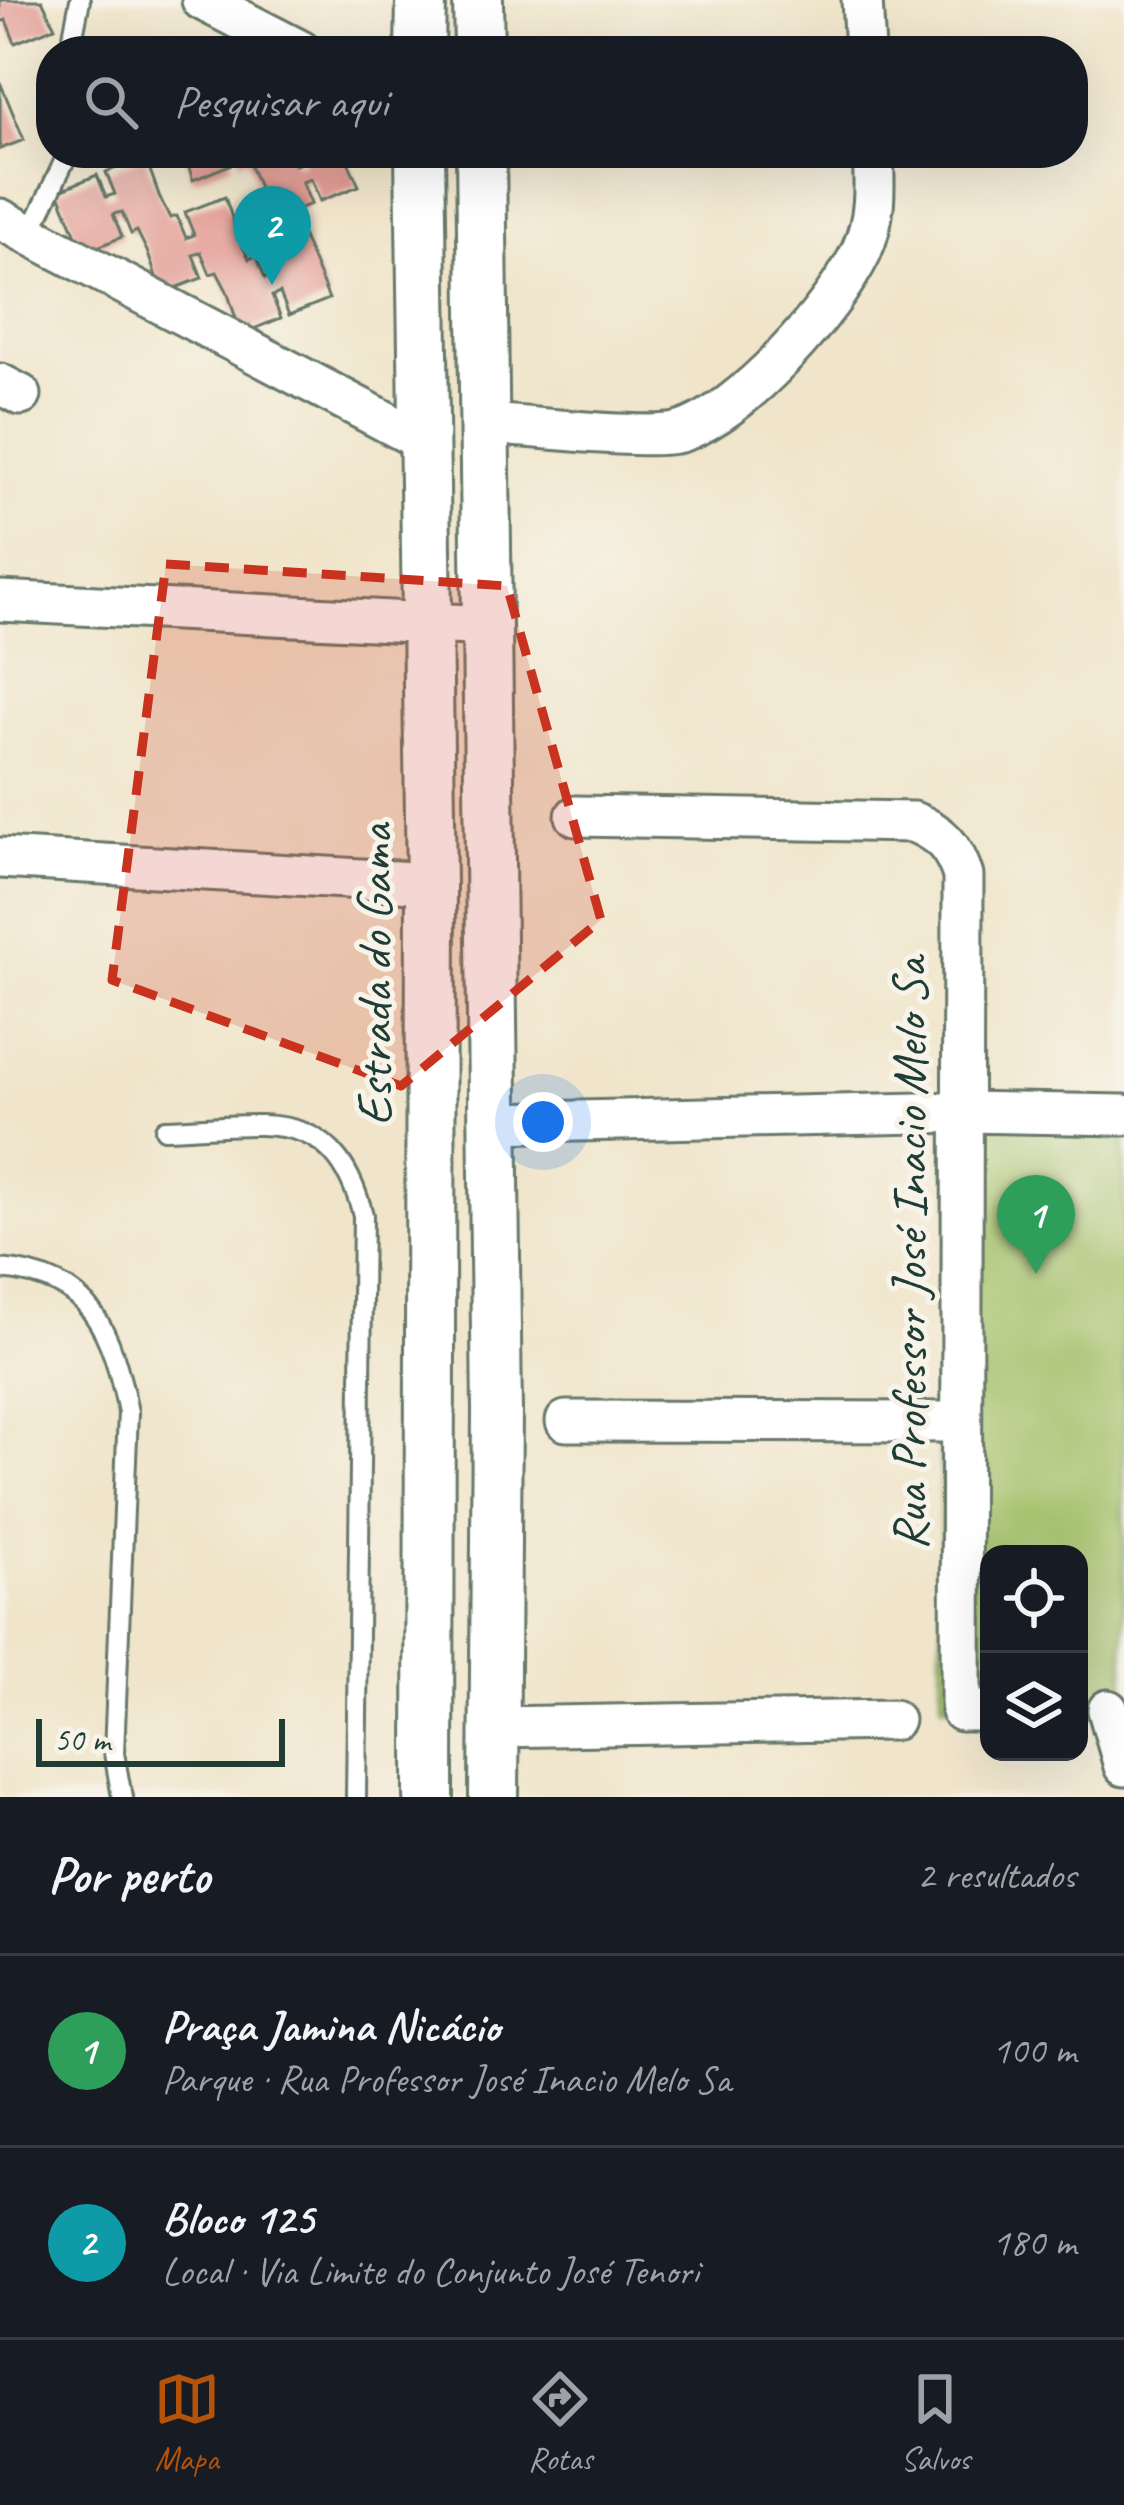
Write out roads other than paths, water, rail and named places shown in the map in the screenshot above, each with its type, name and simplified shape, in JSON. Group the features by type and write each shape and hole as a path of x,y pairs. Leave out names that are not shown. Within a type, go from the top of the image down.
{"street":[{"path":"202,0 273,36"},
{"path":"420,36 421,0"},
{"path":"478,0 479,36"},
{"path":"862,0 864,36"},
{"name":"Estrada do Gama","path":"420,168 431,883 429,1797"},
{"path":"481,168 494,1123 516,1727 494,1797"},
{"path":"487,424 677,433 721,412 824,307 861,252 876,203 874,168"},
{"path":"15,227 422,440"},
{"path":"0,601 488,626"},
{"name":"Rua Professor José Inacio Melo Sa","path":"577,816 913,822 948,842 963,876 961,1422 975,1711"},
{"path":"0,858 431,883"},
{"path":"494,1123 963,1112 1124,1115"},
{"path":"566,1420 961,1422"},
{"path":"1104,1710 1124,1766"},
{"path":"516,1727 893,1720"}],"lane":[{"path":"73,36 80,0"},
{"path":"15,227 57,168"},
{"path":"164,1129 301,1130 328,1142 353,1179 363,1215 356,1797"},
{"path":"0,1269 33,1272 66,1286 94,1310 118,1365 128,1412 114,1754 122,1797"}],"place":[{"name":"Bloco 125","path":"272,285"},
{"name":"Praça Jamina Nicácio","path":"1036,1274"}]}
